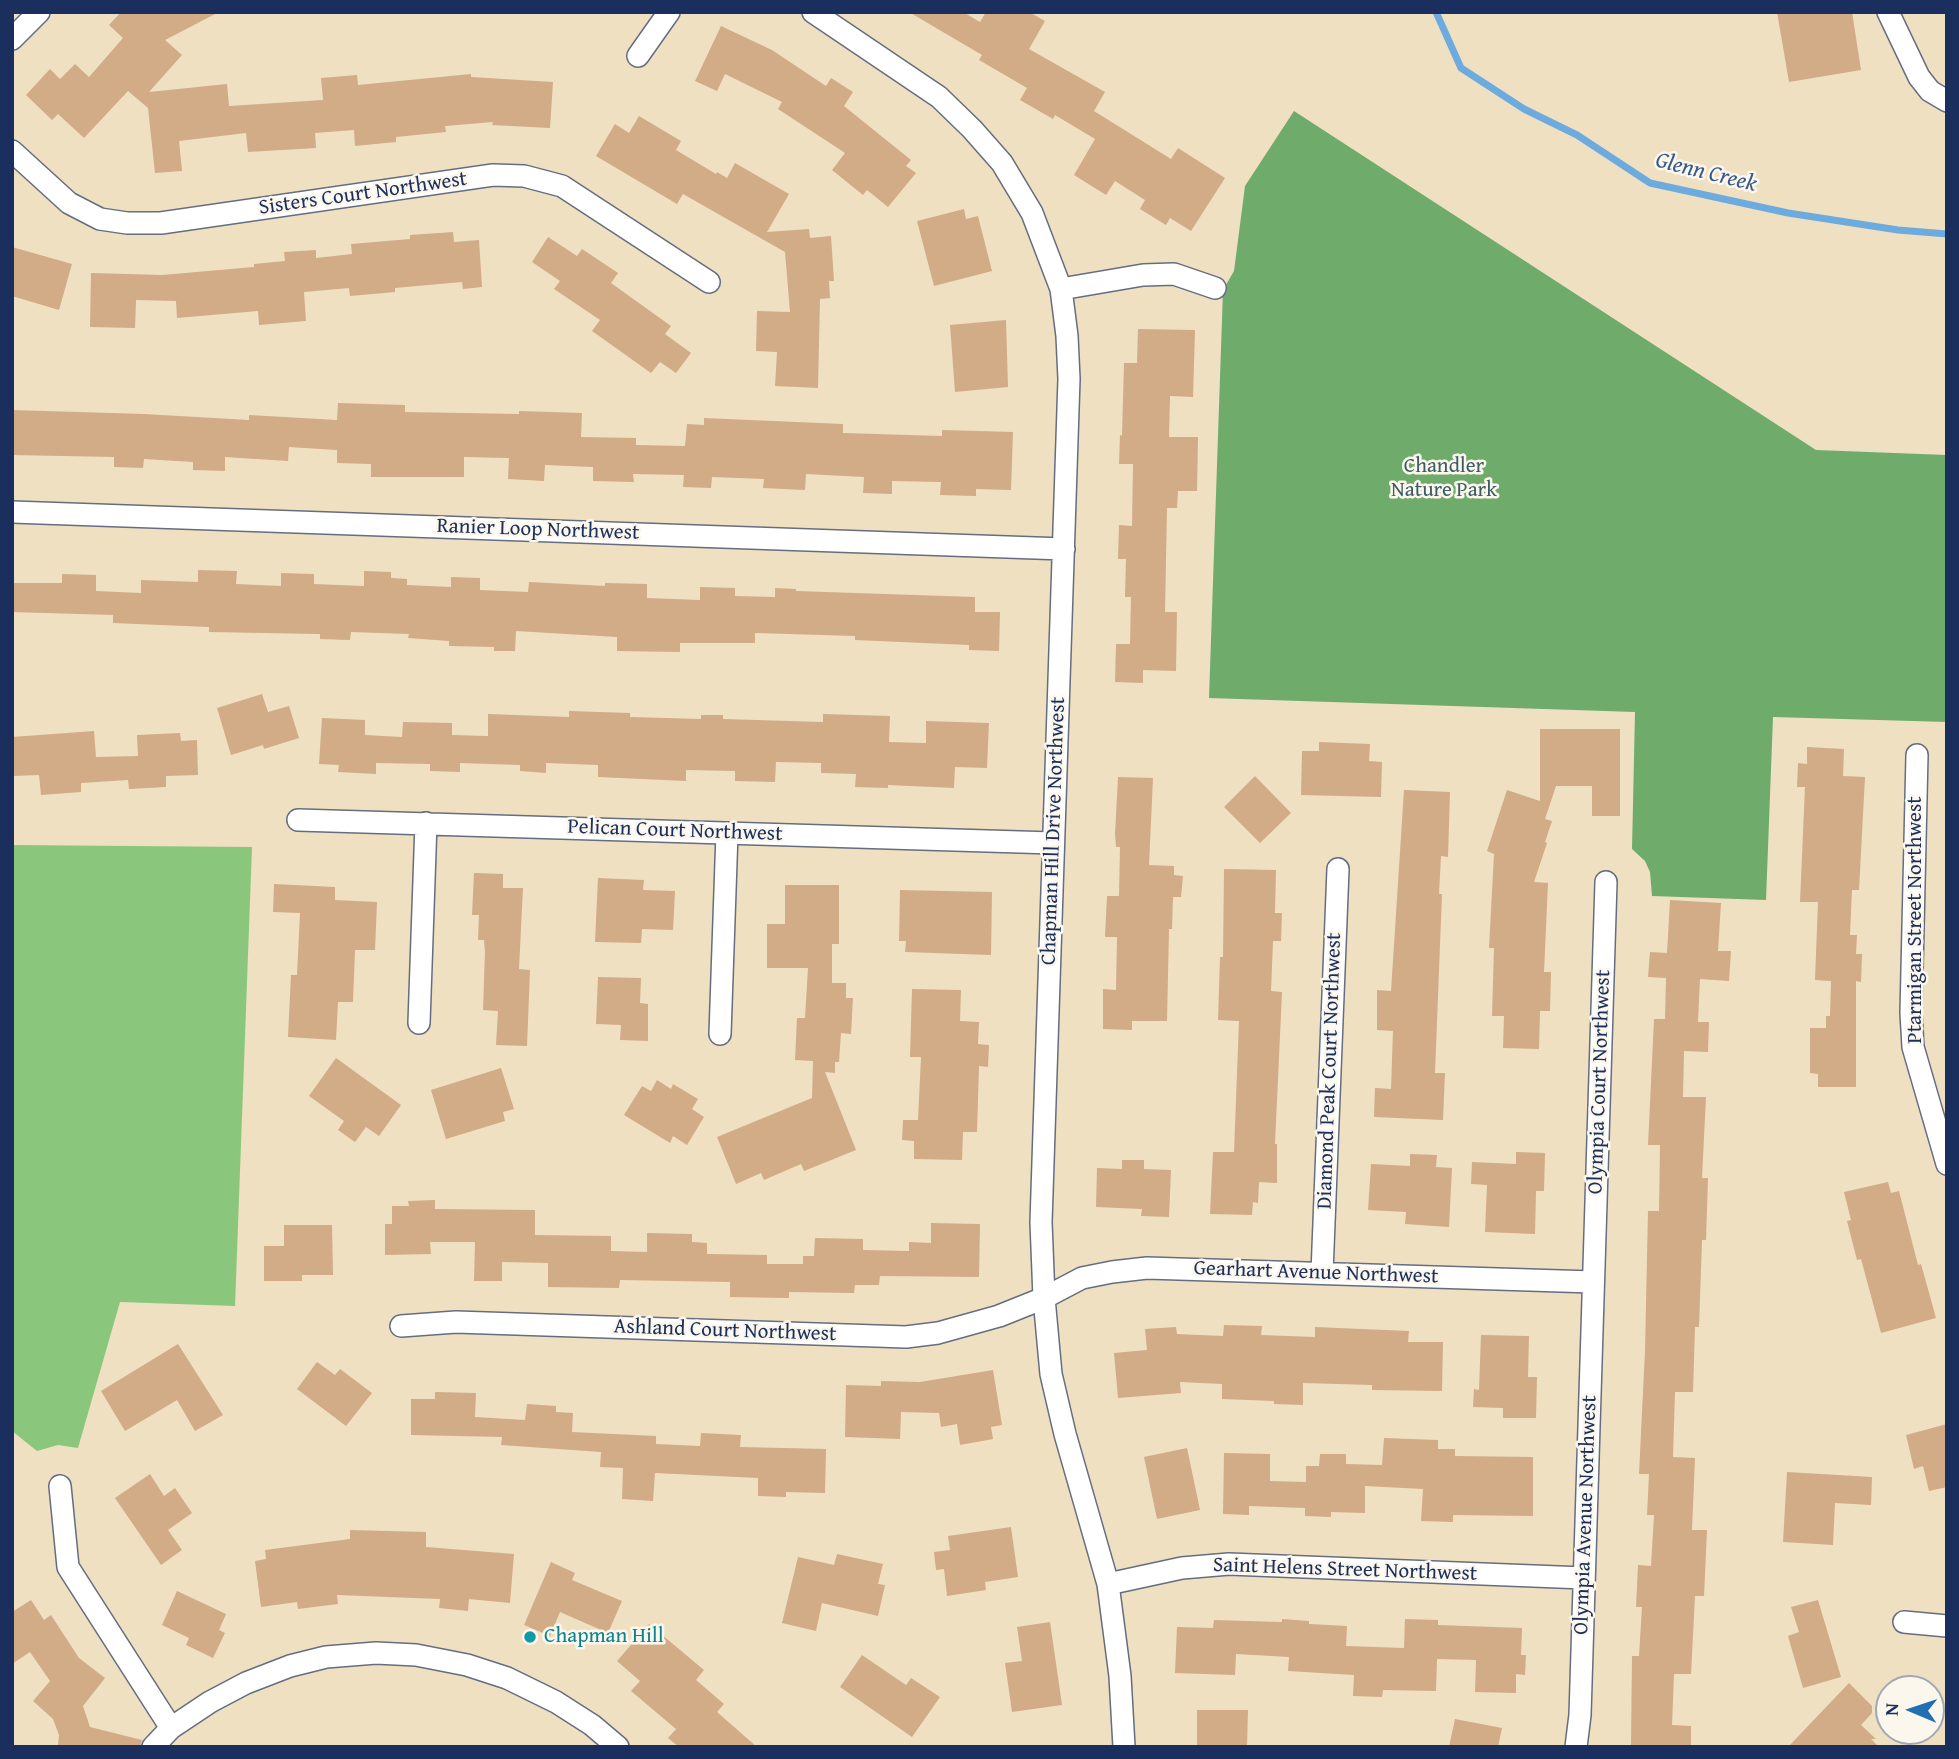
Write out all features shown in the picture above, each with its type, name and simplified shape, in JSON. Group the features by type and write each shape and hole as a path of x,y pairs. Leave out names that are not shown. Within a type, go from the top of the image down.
{"street":[{"path":"12,39 39,12"},
{"path":"638,56 669,12"},
{"name":"Chapman Hill Drive Northwest","path":"813,12 939,97 972,129 1002,163 1032,213 1061,289 1069,379 1041,1222 1044,1298 1051,1374 1065,1434 1108,1584 1120,1676 1124,1747"},
{"path":"1888,12 1919,77 1930,91 1947,101"},
{"name":"Sisters Court Northwest","path":"12,151 69,203 100,219 127,223 161,223 493,175 524,176 562,186 709,282"},
{"path":"1061,289 1164,274 1174,274 1216,288"},
{"name":"Ranier Loop Northwest","path":"12,512 1064,549"},
{"name":"Ptarmigan Street Northwest","path":"1917,755 1911,1013 1913,1047 1947,1164"},
{"name":"Pelican Court Northwest","path":"298,820 1053,843"},
{"path":"419,1023 426,824"},
{"path":"720,1034 727,833"},
{"name":"Diamond Peak Court Northwest","path":"1322,1273 1338,869"},
{"name":"Olympia Court Northwest","path":"1593,1282 1606,882"},
{"name":"Gearhart Avenue Northwest","path":"1044,1298 1082,1278 1147,1268 1593,1282"},
{"name":"Olympia Avenue Northwest","path":"1576,1747 1580,1715 1593,1282"},
{"name":"Ashland Court Northwest","path":"401,1326 456,1322 906,1337 961,1328 1044,1298"},
{"path":"60,1486 68,1567 171,1728"},
{"name":"Saint Helens Street Northwest","path":"1108,1584 1182,1568 1229,1564 1584,1578"},
{"path":"1904,1622 1947,1626"},
{"path":"153,1747 171,1728 210,1702 246,1683 290,1666 326,1657 389,1653 416,1655 467,1665 507,1678 556,1702 592,1725 618,1747"}],"green space":[{"name":"Chandler Nature Park","path":"1294,111 1816,450 1947,455 1947,722 1773,717 1766,900 1652,896 1650,872 1645,861 1632,849 1635,712 1209,698 1223,290 1234,271 1245,186"},
{"path":"12,845 252,847 235,1306 120,1302 78,1448 58,1445 37,1451 12,1431"}],"building":[{"path":"121,12 219,12 165,40 182,55 149,92 227,84 229,106 323,100 321,78 357,75 358,85 471,74 471,77 553,82 550,128 492,125 493,122 445,126 446,132 396,137 396,142 355,146 354,130 315,133 316,148 248,152 246,133 179,141 182,171 155,173 148,108 128,91 84,138 58,114 52,120 26,95 50,69 60,79 75,64 89,77 123,38 109,25"},
{"path":"909,12 963,12 980,22 986,12 1029,12 1045,21 1029,49 1105,92 1094,111 1171,159 1178,148 1225,178 1191,231 1170,218 1166,225 1140,209 1145,200 1115,181 1106,195 1074,175 1095,139 1055,115 1053,119 1020,100 1027,88 979,60 982,55"},
{"path":"1777,12 1852,12 1861,70 1789,82"},
{"path":"721,26 772,50 826,86 831,78 853,92 844,106 911,160 906,166 916,173 888,207 867,190 863,195 832,170 845,153 778,109 782,102 725,74 717,91 695,81"},
{"path":"639,116 681,141 676,150 716,174 717,172 727,178 735,163 789,194 767,232 809,229 810,238 831,236 834,281 829,281 830,298 820,299 818,388 775,386 777,352 756,351 757,311 790,312 785,252 683,194 677,204 596,156 615,124 629,133"},
{"path":"964,209 966,219 978,216 992,271 934,286 917,221"},
{"path":"453,232 454,242 479,240 482,287 463,289 462,282 395,288 395,292 350,296 349,288 304,292 306,321 259,325 258,311 177,318 176,301 136,300 135,328 90,327 91,273 162,275 254,267 254,264 285,261 284,252 316,250 316,258 352,254 351,244"},
{"path":"548,237 577,256 582,249 618,273 611,283 671,326 665,334 691,353 676,373 660,362 651,373 592,331 600,320 554,289 560,281 532,262"},
{"path":"12,247 72,264 59,310 12,296"},
{"path":"1006,320 1008,387 955,392 950,325"},
{"path":"1138,329 1195,330 1193,397 1170,396 1169,437 1198,437 1197,491 1178,491 1177,508 1167,508 1165,612 1177,612 1176,671 1143,670 1143,683 1115,682 1116,644 1130,644 1131,597 1125,597 1126,559 1118,559 1119,525 1132,526 1133,464 1119,464 1124,363 1137,363"},
{"path":"338,403 405,405 405,412 582,413 581,437 636,438 636,445 685,446 687,424 704,425 704,418 843,424 843,433 942,436 942,430 1013,432 1011,490 976,489 976,496 940,495 941,482 892,481 892,494 863,493 864,477 806,474 805,490 763,488 764,479 712,477 711,488 683,487 684,475 633,474 634,482 593,481 593,467 545,465 544,481 508,479 509,458 464,457 464,477 371,477 371,464 337,463 337,450 289,447 288,461 225,457 225,471 193,470 193,462 144,459 143,468 114,467 114,457 12,455 12,410 249,420 249,415 337,420"},
{"path":"198,570 237,571 236,584 281,586 281,573 314,574 314,584 364,586 364,571 391,572 391,578 407,579 407,585 451,587 451,577 480,578 480,590 528,592 529,582 605,586 605,583 647,584 647,598 700,600 700,587 735,588 735,596 775,597 775,588 975,597 975,612 1000,612 999,651 969,650 969,645 855,640 855,636 755,633 755,643 680,643 680,652 617,651 617,637 516,631 515,651 494,651 494,647 449,646 449,641 408,638 409,634 351,632 350,640 320,639 320,634 209,632 209,627 113,623 113,615 12,612 12,583 62,583 62,574 96,575 96,591 141,593 141,580 198,582"},
{"path":"262,694 268,712 289,706 299,738 264,749 263,745 231,755 217,708"},
{"path":"569,711 630,713 630,717 701,719 701,715 723,715 723,719 823,722 823,714 890,716 889,742 926,743 926,721 989,723 987,768 955,767 954,788 888,785 888,788 855,787 856,774 821,773 821,763 776,762 775,782 735,781 735,771 686,770 686,781 598,777 598,765 546,763 546,773 520,771 520,765 460,763 460,772 430,771 430,764 376,763 376,774 338,772 339,765 319,764 322,718 365,720 365,735 402,737 403,722 452,723 452,735 488,736 488,714 569,717"},
{"path":"1540,729 1620,729 1620,816 1592,816 1592,786 1556,786 1545,819 1552,821 1545,842 1547,843 1534,882 1548,883 1544,972 1551,972 1550,1011 1540,1011 1539,1049 1503,1048 1504,1016 1492,1016 1494,948 1489,948 1494,854 1487,851 1507,790 1540,801"},
{"path":"94,731 96,757 138,756 137,735 180,733 181,741 197,740 198,775 166,776 166,787 129,789 128,780 81,783 81,792 41,795 39,775 12,776 12,737"},
{"path":"1319,742 1370,744 1369,761 1382,762 1381,797 1301,795 1302,751 1319,751"},
{"path":"1807,747 1844,749 1843,776 1865,777 1859,890 1852,890 1850,935 1857,935 1856,954 1862,954 1861,982 1856,981 1856,1087 1818,1087 1818,1074 1810,1073 1810,1028 1826,1028 1826,1016 1830,1016 1831,981 1815,980 1818,902 1800,902 1805,787 1797,787 1798,763 1807,764"},
{"path":"1255,776 1291,813 1260,843 1224,807"},
{"path":"1118,777 1153,778 1149,865 1174,866 1174,875 1183,876 1181,897 1173,897 1172,929 1169,929 1167,1021 1132,1021 1132,1030 1103,1029 1103,989 1116,990 1117,937 1105,937 1107,896 1119,896 1120,847 1116,847 1115,834"},
{"path":"1404,790 1450,792 1448,857 1441,856 1435,1073 1445,1073 1443,1120 1374,1117 1375,1088 1391,1089 1393,1031 1377,1030 1377,990 1391,991"},
{"path":"1224,869 1276,870 1275,913 1282,913 1281,941 1273,941 1271,991 1282,992 1275,1144 1277,1183 1259,1182 1258,1203 1253,1202 1252,1215 1210,1214 1213,1152 1234,1152 1239,1021 1218,1020 1220,957 1223,957"},
{"path":"474,873 503,874 503,888 523,888 519,969 530,970 527,1046 496,1045 498,1011 483,1010 485,952 484,940 478,940 479,915 472,915"},
{"path":"598,878 644,880 643,890 675,891 673,930 642,929 641,943 595,942"},
{"path":"274,884 335,887 335,900 377,902 375,950 355,950 353,1002 338,1002 336,1040 288,1037 291,975 297,975 300,913 273,912"},
{"path":"785,885 839,885 839,944 832,944 832,983 846,983 846,998 853,998 851,1034 841,1033 839,1062 835,1062 835,1073 825,1072 856,1150 804,1171 801,1164 764,1180 761,1173 736,1184 717,1137 812,1098 813,1061 795,1060 797,1018 805,1018 808,968 767,968 767,924 785,924"},
{"path":"900,890 992,892 991,955 905,952 906,941 899,941"},
{"path":"1670,900 1721,903 1718,951 1731,951 1729,981 1700,979 1698,1022 1709,1022 1708,1052 1684,1051 1683,1097 1706,1097 1702,1178 1708,1178 1706,1240 1702,1240 1699,1327 1695,1327 1693,1392 1675,1392 1673,1457 1695,1458 1692,1530 1707,1530 1704,1596 1695,1596 1691,1674 1674,1674 1672,1725 1691,1726 1691,1747 1631,1746 1632,1656 1639,1656 1642,1607 1636,1607 1638,1565 1651,1566 1654,1515 1647,1515 1649,1474 1639,1474 1648,1211 1659,1211 1660,1145 1648,1145 1654,1019 1665,1019 1666,978 1648,977 1650,952 1667,953"},
{"path":"598,977 641,978 640,1003 648,1004 648,1041 620,1040 621,1025 596,1024"},
{"path":"912,989 961,990 960,1021 979,1022 978,1044 989,1045 988,1067 979,1066 977,1132 963,1132 962,1160 914,1159 914,1141 902,1140 903,1120 918,1120 921,1057 910,1057"},
{"path":"336,1058 401,1105 379,1136 366,1127 355,1142 338,1130 344,1121 309,1096"},
{"path":"501,1068 514,1109 503,1112 505,1121 446,1139 431,1090"},
{"path":"657,1080 671,1089 673,1084 698,1099 692,1109 704,1117 687,1145 673,1136 670,1143 624,1115 642,1086 651,1091"},
{"path":"1516,1152 1545,1153 1544,1191 1536,1191 1535,1234 1485,1232 1487,1185 1471,1184 1472,1162 1516,1164"},
{"path":"1410,1154 1437,1155 1436,1167 1452,1168 1449,1227 1405,1224 1406,1212 1368,1210 1371,1164 1410,1166"},
{"path":"1122,1160 1144,1160 1144,1169 1171,1170 1169,1217 1141,1216 1142,1209 1096,1207 1097,1168 1122,1169"},
{"path":"1888,1182 1891,1193 1899,1191 1918,1265 1921,1264 1936,1318 1881,1333 1861,1259 1857,1260 1847,1221 1851,1220 1844,1192"},
{"path":"435,1200 435,1209 535,1210 535,1235 611,1236 611,1251 647,1252 647,1233 692,1234 692,1242 707,1243 707,1254 767,1255 767,1264 803,1264 803,1256 814,1256 815,1238 863,1239 863,1250 909,1251 909,1242 931,1243 931,1223 980,1224 979,1277 880,1276 879,1285 855,1285 854,1293 789,1292 789,1298 730,1297 730,1282 620,1280 619,1288 548,1287 548,1263 502,1262 502,1281 474,1281 475,1242 430,1242 431,1254 385,1255 385,1224 392,1224 392,1206 409,1206 408,1201"},
{"path":"284,1225 332,1225 333,1275 302,1275 302,1281 264,1281 264,1246 284,1246"},
{"path":"1224,1325 1262,1326 1261,1335 1315,1337 1315,1327 1409,1331 1408,1342 1443,1342 1442,1391 1372,1390 1372,1385 1303,1383 1303,1405 1222,1399 1222,1384 1180,1382 1181,1393 1118,1398 1114,1353 1147,1350 1145,1329 1176,1327 1177,1334 1223,1336"},
{"path":"1481,1335 1529,1336 1528,1377 1537,1377 1536,1418 1503,1418 1503,1408 1473,1407 1474,1389 1479,1390"},
{"path":"178,1344 223,1415 195,1431 177,1400 125,1431 101,1391"},
{"path":"317,1362 335,1375 340,1369 372,1393 346,1426 297,1389"},
{"path":"993,1370 1002,1425 991,1427 993,1439 960,1445 957,1424 941,1427 939,1413 901,1412 900,1439 845,1437 846,1385 881,1386 881,1381 920,1382"},
{"path":"435,1392 476,1393 475,1417 525,1420 527,1404 556,1406 556,1412 573,1413 572,1432 656,1436 656,1444 700,1446 701,1433 741,1435 740,1447 826,1449 825,1493 786,1492 786,1497 758,1496 758,1478 655,1473 653,1501 622,1499 623,1468 600,1467 601,1452 501,1445 502,1437 411,1435 411,1399 435,1399"},
{"path":"1947,1424 1947,1487 1929,1491 1923,1466 1914,1469 1906,1435"},
{"path":"1384,1438 1438,1440 1438,1449 1455,1449 1455,1456 1533,1457 1533,1516 1453,1515 1453,1522 1421,1521 1423,1489 1365,1486 1365,1513 1331,1512 1331,1517 1305,1516 1305,1508 1249,1506 1249,1515 1223,1514 1224,1453 1270,1454 1270,1481 1306,1482 1306,1466 1319,1466 1320,1454 1346,1454 1346,1464 1382,1465"},
{"path":"1187,1448 1200,1510 1157,1519 1144,1457"},
{"path":"1787,1472 1872,1477 1871,1505 1835,1503 1833,1545 1783,1542"},
{"path":"150,1474 164,1496 175,1488 192,1513 168,1530 182,1550 161,1565 115,1498"},
{"path":"1011,1527 1018,1577 985,1582 986,1590 947,1596 944,1569 936,1570 934,1552 950,1550 948,1536"},
{"path":"350,1530 426,1532 426,1547 514,1554 510,1603 469,1599 468,1611 439,1608 440,1599 337,1595 338,1604 298,1609 297,1602 261,1607 255,1561 266,1559 265,1550 350,1539"},
{"path":"837,1554 883,1564 878,1584 885,1585 878,1616 822,1603 816,1631 782,1623 798,1557 834,1565"},
{"path":"551,1562 575,1573 572,1580 622,1601 608,1633 560,1612 550,1636 524,1625"},
{"path":"177,1591 226,1614 219,1630 225,1633 213,1658 186,1645 189,1638 162,1625"},
{"path":"31,1600 44,1620 51,1615 79,1658 105,1678 83,1706 90,1727 142,1740 140,1747 58,1747 59,1735 53,1719 33,1701 50,1681 30,1652 12,1664 12,1612"},
{"path":"1818,1600 1841,1677 1803,1688 1788,1636 1799,1632 1791,1607"},
{"path":"1282,1619 1347,1626 1346,1646 1404,1648 1405,1619 1438,1620 1438,1625 1522,1628 1521,1655 1526,1655 1525,1675 1516,1674 1516,1693 1475,1692 1476,1660 1437,1659 1436,1691 1383,1690 1382,1697 1353,1696 1354,1675 1288,1671 1289,1657 1236,1654 1235,1675 1175,1673 1177,1627 1213,1628 1214,1620 1282,1622"},
{"path":"1050,1622 1062,1705 1012,1712 1005,1663 1022,1661 1017,1627"},
{"path":"649,1624 704,1670 696,1680 724,1704 717,1712 757,1747 679,1747 668,1738 676,1729 631,1691 640,1681 617,1661"},
{"path":"862,1655 906,1685 911,1678 940,1697 912,1737 840,1687"},
{"path":"1849,1683 1872,1706 1872,1713 1861,1725 1875,1738 1871,1739 1879,1747 1788,1747"},
{"path":"1197,1710 1248,1710 1247,1747 1197,1747"},
{"path":"1455,1719 1502,1728 1498,1747 1449,1747"}],"waterway":[{"name":"Glenn Creek","path":"1436,12 1461,68 1524,109 1577,135 1650,183 1788,213 1898,230 1947,234"}],"place":[{"name":"Chapman Hill","path":"530,1637"}]}
